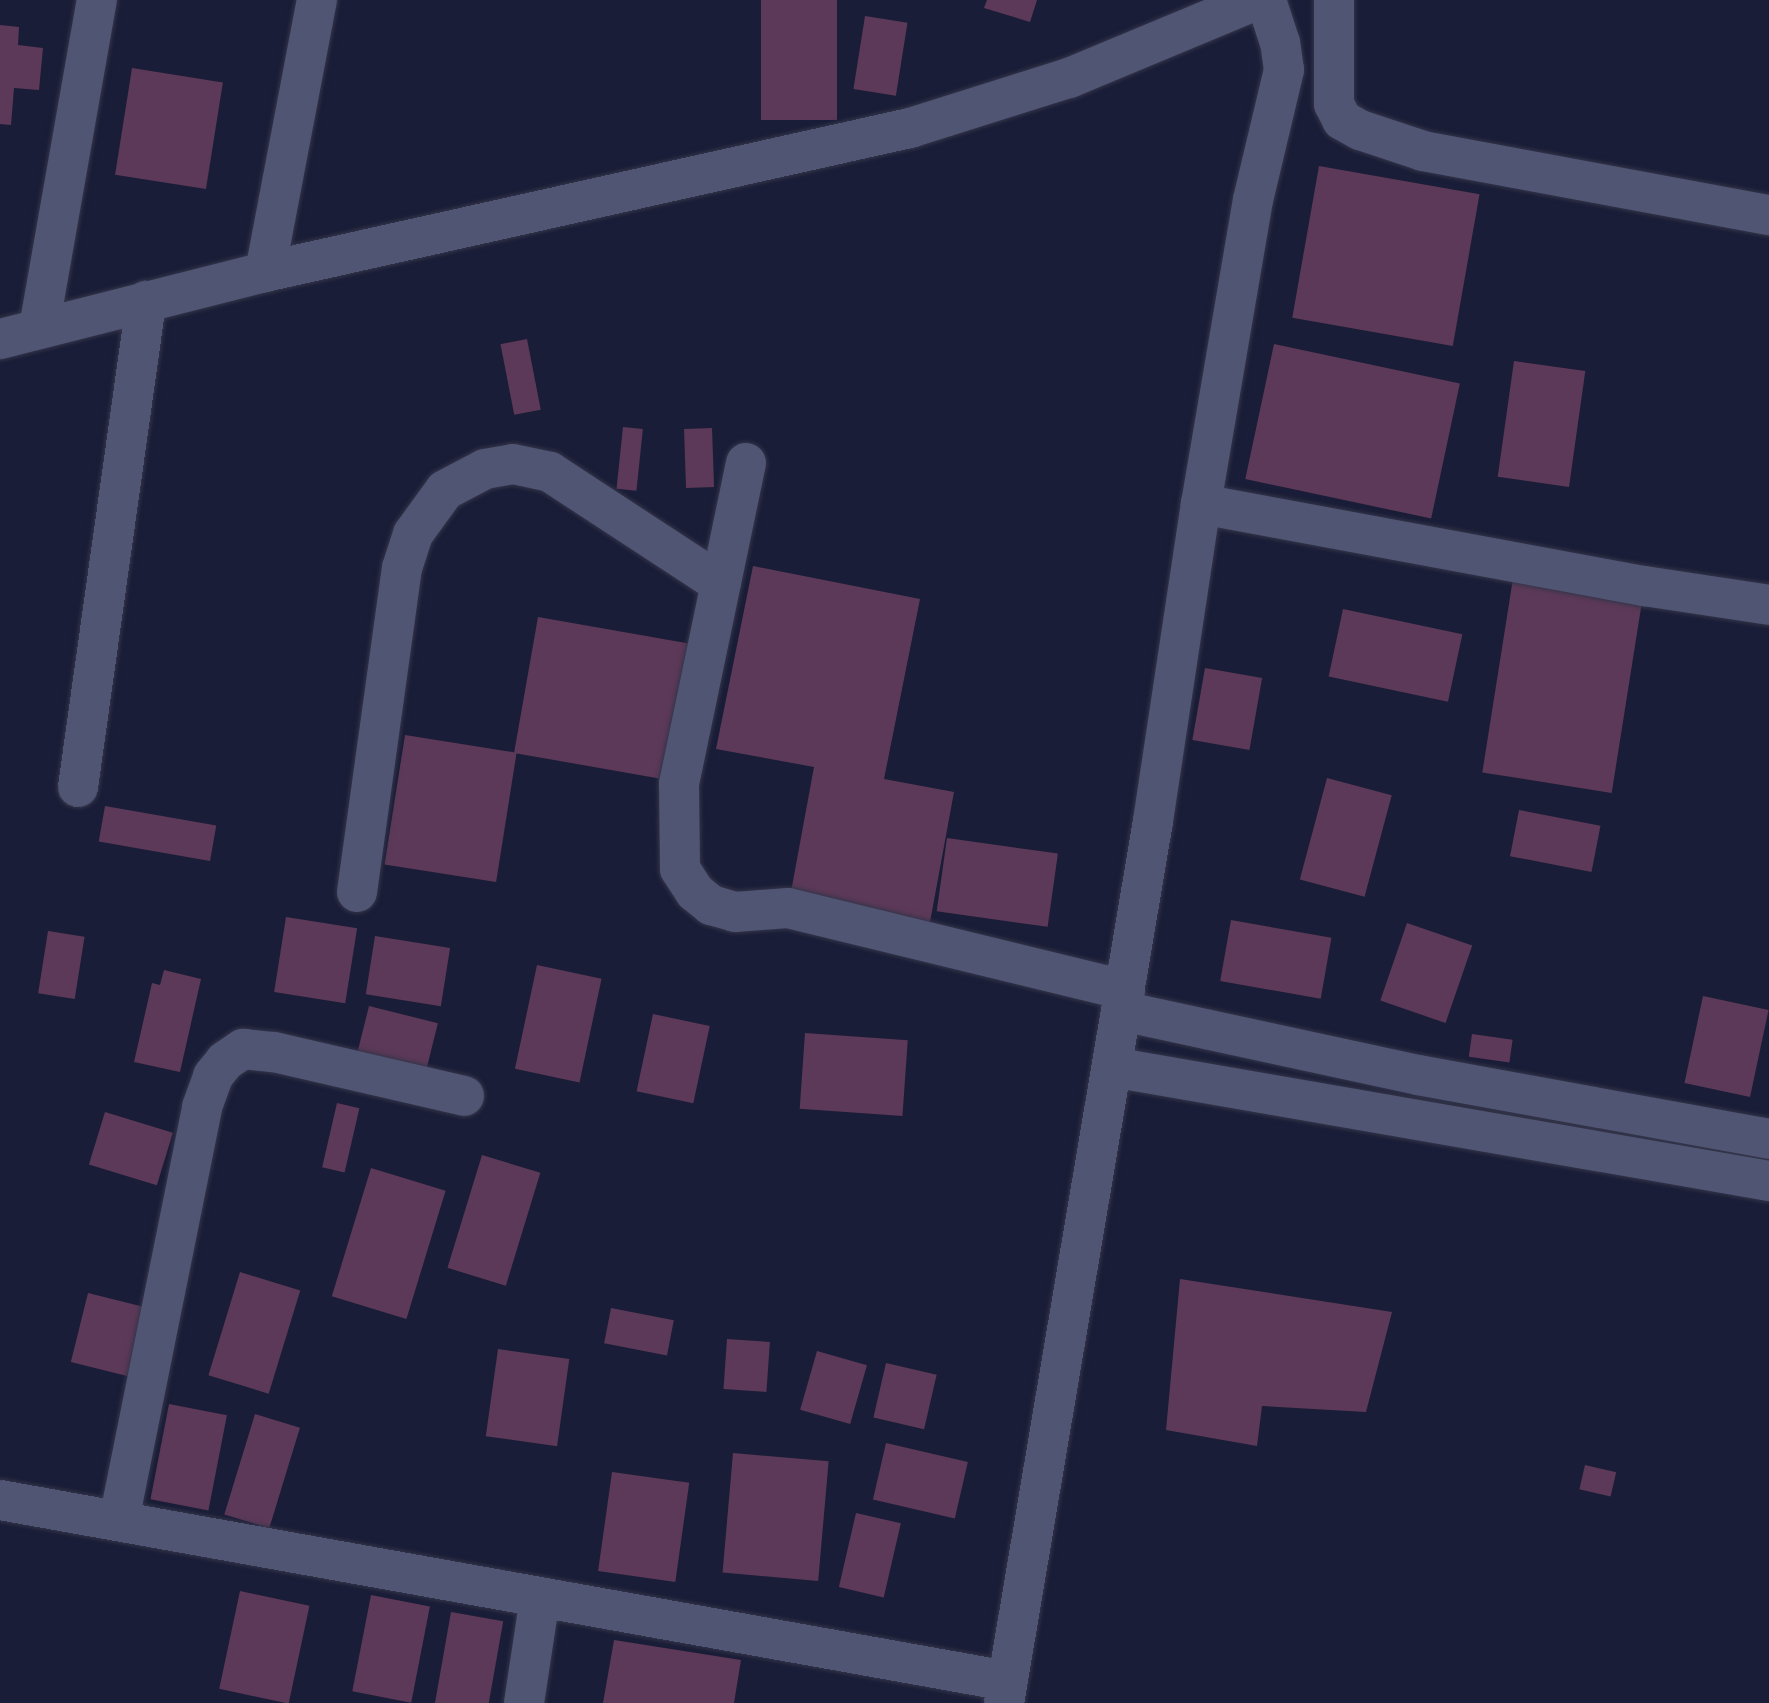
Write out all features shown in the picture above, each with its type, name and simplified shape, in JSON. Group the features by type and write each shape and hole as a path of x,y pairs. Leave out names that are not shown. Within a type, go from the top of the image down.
{"street":[{"path":"39,328 97,0"},
{"path":"265,272 317,0"},
{"path":"0,339 265,272 910,128 1069,78 1256,0"},
{"path":"0,1500 540,1597 1006,1692 1112,1067 1201,504 1253,200 1284,70 1266,0"},
{"path":"1334,0 1334,104 1342,120 1360,130 1423,151 1769,215"},
{"path":"78,787 146,301"},
{"path":"746,463 679,784 680,869 695,892 711,905 735,912 788,908 1123,1000 1418,1075 1769,1139"},
{"path":"357,892 402,568 413,534 445,490 485,469 513,464 550,472 721,584"},
{"path":"1201,504 1644,586 1769,605"},
{"path":"119,1520 202,1107 213,1076 225,1061 243,1049 274,1052 464,1096"},
{"path":"1112,1067 1769,1181"},
{"path":"524,1703 540,1597"}],"building":[{"path":"761,0 837,0 837,120 761,120"},
{"path":"987,0 1037,0 1030,22 984,8"},
{"path":"865,16 907,23 896,96 853,89"},
{"path":"0,25 19,27 18,45 43,48 39,90 14,88 11,125 0,124"},
{"path":"132,68 223,82 206,189 115,175"},
{"path":"1319,166 1480,194 1453,346 1292,318"},
{"path":"527,339 541,410 514,415 500,344"},
{"path":"1274,344 1460,384 1431,518 1245,479"},
{"path":"1514,361 1585,371 1569,487 1498,477"},
{"path":"623,427 643,429 636,491 617,489"},
{"path":"712,428 714,487 686,488 684,429"},
{"path":"753,566 920,599 884,779 954,792 928,933 788,908 814,767 716,749"},
{"path":"1515,566 1644,586 1612,793 1482,772"},
{"path":"1343,609 1462,634 1448,702 1329,676"},
{"path":"538,617 704,646 680,782 514,753"},
{"path":"1205,668 1262,678 1249,750 1192,740"},
{"path":"405,735 517,753 496,882 385,864"},
{"path":"1327,778 1392,795 1365,897 1300,879"},
{"path":"105,806 216,826 210,861 99,841"},
{"path":"1519,810 1600,826 1592,872 1510,856"},
{"path":"947,838 1058,854 1048,927 937,911"},
{"path":"286,917 357,928 345,1003 274,992"},
{"path":"1231,920 1331,938 1321,999 1220,981"},
{"path":"1407,923 1472,945 1446,1023 1380,1001"},
{"path":"48,931 85,937 75,999 38,993"},
{"path":"375,936 450,948 441,1006 366,994"},
{"path":"537,965 602,979 580,1082 515,1069"},
{"path":"164,970 201,979 180,1072 134,1062 152,983 160,985"},
{"path":"1703,996 1769,1010 1750,1097 1684,1083"},
{"path":"369,1006 438,1023 424,1080 355,1063"},
{"path":"653,1014 710,1026 693,1103 637,1091"},
{"path":"805,1033 908,1040 902,1116 800,1109"},
{"path":"1472,1034 1513,1040 1509,1062 1469,1057"},
{"path":"337,1103 359,1108 345,1172 322,1167"},
{"path":"105,1112 173,1133 157,1185 89,1165"},
{"path":"482,1155 540,1173 506,1286 448,1268"},
{"path":"371,1168 446,1191 406,1319 332,1296"},
{"path":"240,1272 300,1290 269,1394 208,1375"},
{"path":"1180,1279 1392,1312 1366,1412 1262,1406 1257,1446 1166,1430"},
{"path":"88,1293 146,1308 129,1376 71,1362"},
{"path":"611,1308 674,1320 667,1356 604,1343"},
{"path":"727,1339 770,1342 766,1392 724,1389"},
{"path":"498,1349 569,1359 557,1446 486,1436"},
{"path":"817,1351 867,1365 850,1424 800,1410"},
{"path":"886,1363 937,1375 924,1429 873,1418"},
{"path":"169,1404 227,1415 208,1510 150,1499"},
{"path":"255,1414 300,1428 269,1528 224,1514"},
{"path":"886,1443 968,1462 955,1518 873,1500"},
{"path":"733,1453 829,1461 818,1581 723,1573"},
{"path":"1585,1465 1616,1472 1611,1497 1579,1489"},
{"path":"612,1472 689,1483 675,1582 598,1571"},
{"path":"856,1513 901,1523 884,1597 839,1587"},
{"path":"240,1591 309,1606 289,1703 219,1689"},
{"path":"371,1595 430,1606 411,1703 352,1691"},
{"path":"451,1612 503,1621 489,1703 435,1703"},
{"path":"614,1640 741,1660 734,1703 603,1703"}]}
